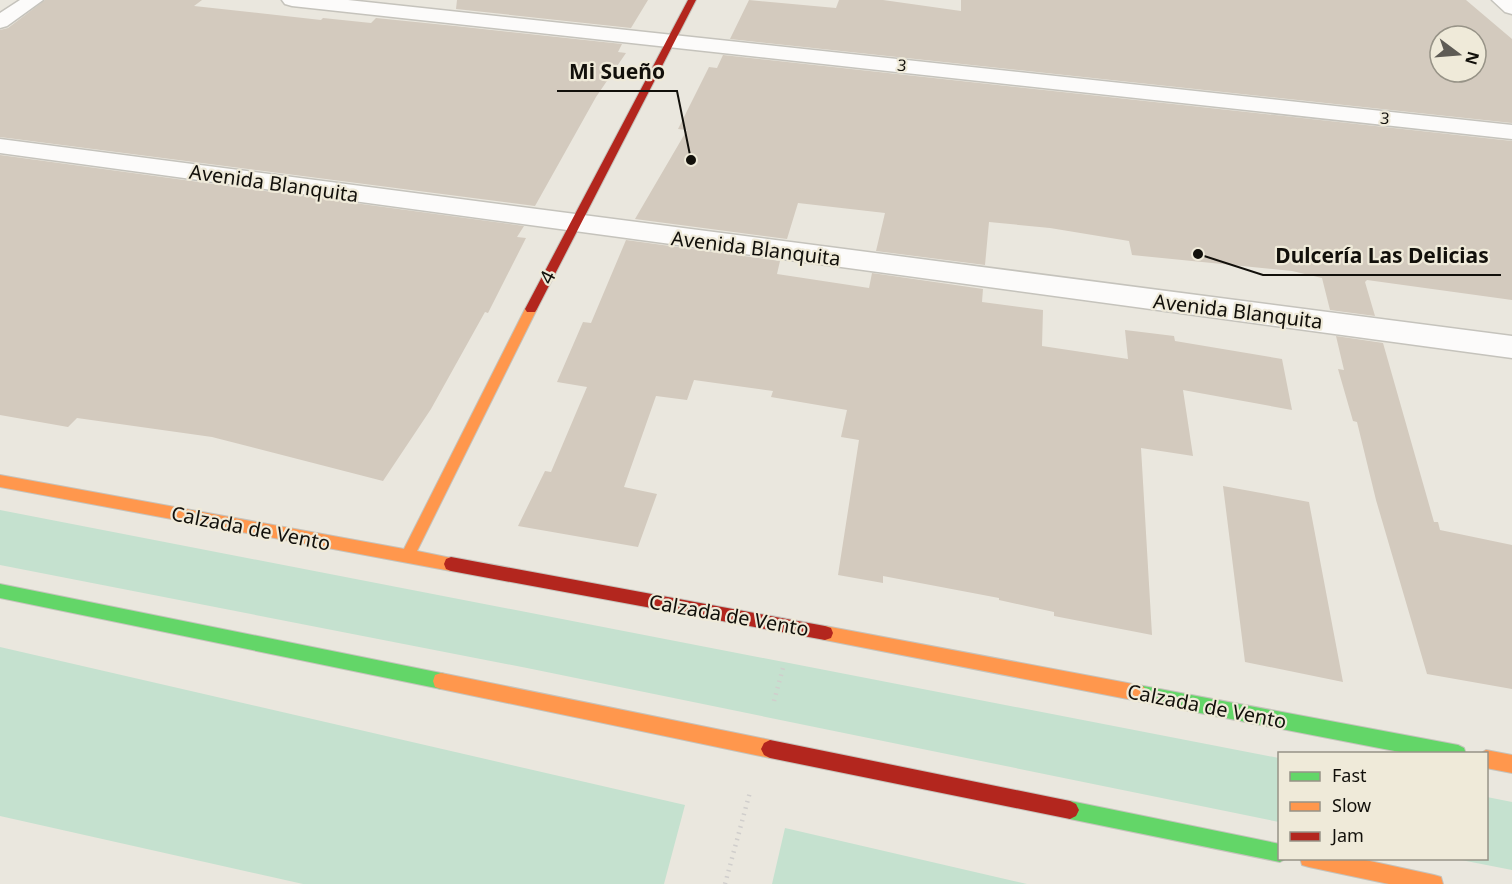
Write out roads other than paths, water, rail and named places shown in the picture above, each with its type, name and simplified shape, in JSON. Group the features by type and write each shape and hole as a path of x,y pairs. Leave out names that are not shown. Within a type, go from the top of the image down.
{"main road":[{"name":"4","path":"407,557 574,224 692,0"},
{"name":"Calzada de Vento","path":"0,481 806,629 1453,752"},
{"path":"0,591 1278,853"},
{"path":"1488,759 1512,764"},
{"path":"1319,860 1434,884"}],"street":[{"path":"0,22 33,0"},
{"name":"3","path":"292,0 1512,132"},
{"path":"1502,0 1512,8"},
{"name":"Avenida Blanquita","path":"0,146 1512,347"}],"place":[{"name":"Mi Sueño","path":"691,160"},
{"name":"Dulcería Las Delicias","path":"1198,254"}]}
